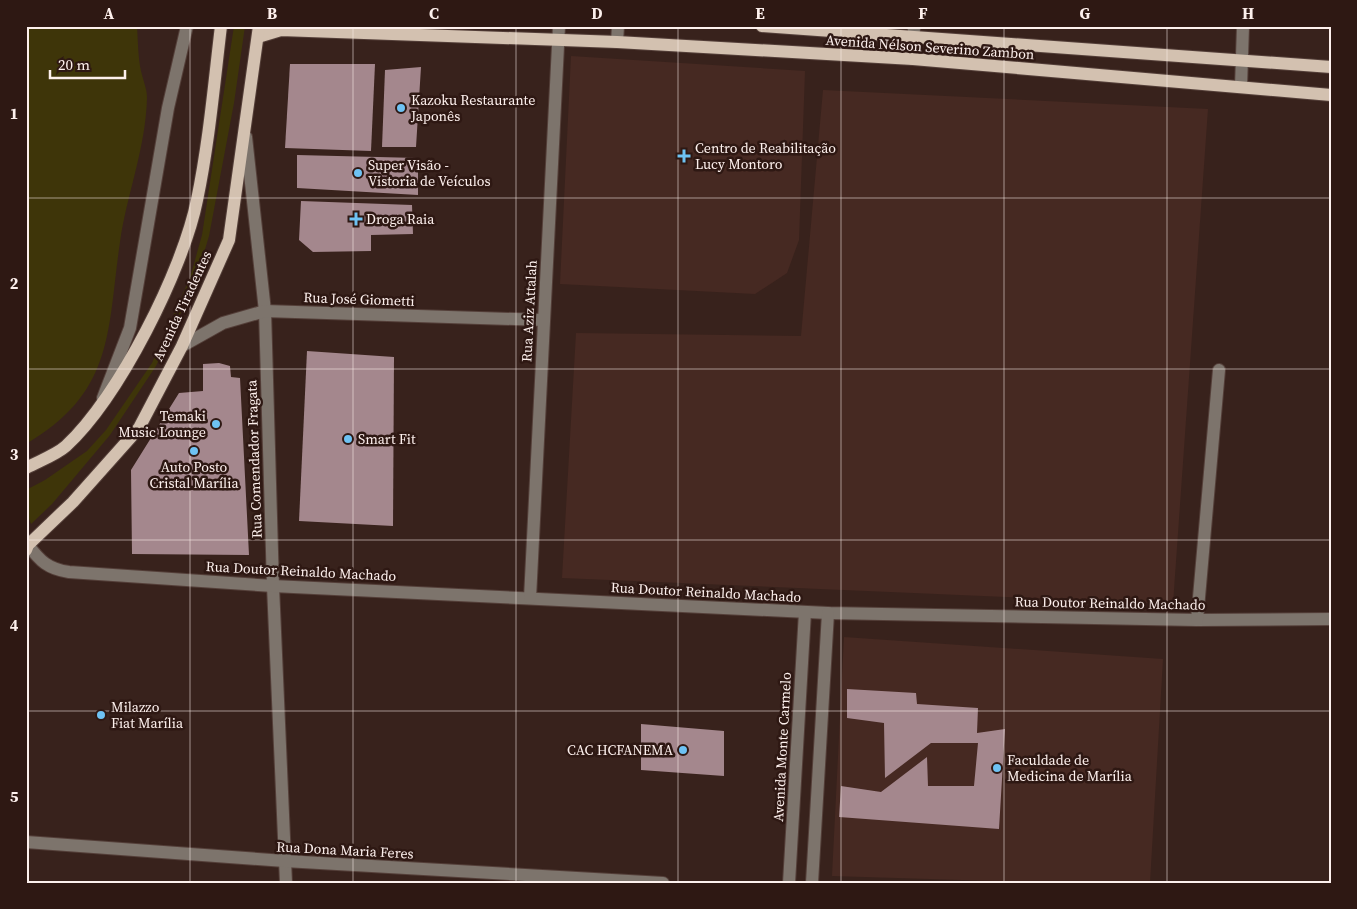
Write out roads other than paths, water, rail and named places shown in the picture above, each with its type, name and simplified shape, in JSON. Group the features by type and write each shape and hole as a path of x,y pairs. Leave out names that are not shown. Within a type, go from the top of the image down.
{"main road":[{"name":"Avenida Tiradentes","path":"26,468 65,447 99,408 134,351 181,257 197,201 212,110 221,26"},
{"name":"Avenida Nélson Severino Zambon","path":"762,26 913,31 1051,48 1331,67"},
{"name":"Avenida Nélson Severino Zambon","path":"259,31 281,30 617,42 913,58 1331,95"},
{"name":"Avenida Tiradentes","path":"27,542 73,502 139,428 182,346 229,240 259,31"},
{"path":"1050,70 1051,48"}],"street":[{"path":"99,408 130,328 168,108 187,26"},
{"name":"Rua Aziz Attalah","path":"530,598 559,26"},
{"path":"617,42 618,26"},
{"path":"1240,87 1243,26"},
{"path":"913,31 913,58"},
{"name":"Rua Comendador Fragata","path":"245,124 264,311 273,586 286,883"},
{"name":"Rua José Giometti","path":"182,346 223,323 264,311 543,320"},
{"path":"1197,620 1219,370"},
{"name":"Rua Doutor Reinaldo Machado","path":"27,542 42,563 54,570 273,586 828,613 1197,620 1331,619"},
{"name":"Avenida Monte Carmelo","path":"789,883 805,612"},
{"path":"812,883 828,613"},
{"name":"Rua Dona Maria Feres","path":"26,842 285,861 663,883"}],"place":[{"name":"Kazoku Restaurante Japonês","path":"401,108"},
{"name":"Centro de Reabilitação Lucy Montoro","path":"684,156"},
{"name":"Super Visão - Vistoria de Veículos","path":"358,173"},
{"name":"Droga Raia","path":"356,219"},
{"name":"Temaki Music Lounge","path":"216,424"},
{"name":"Smart Fit","path":"348,439"},
{"name":"Auto Posto Cristal Marília","path":"194,451"},
{"name":"Milazzo Fiat Marília","path":"101,715"},
{"name":"CAC HCFANEMA","path":"683,750"},
{"name":"Faculdade de Medicina de Marília","path":"997,768"}]}
